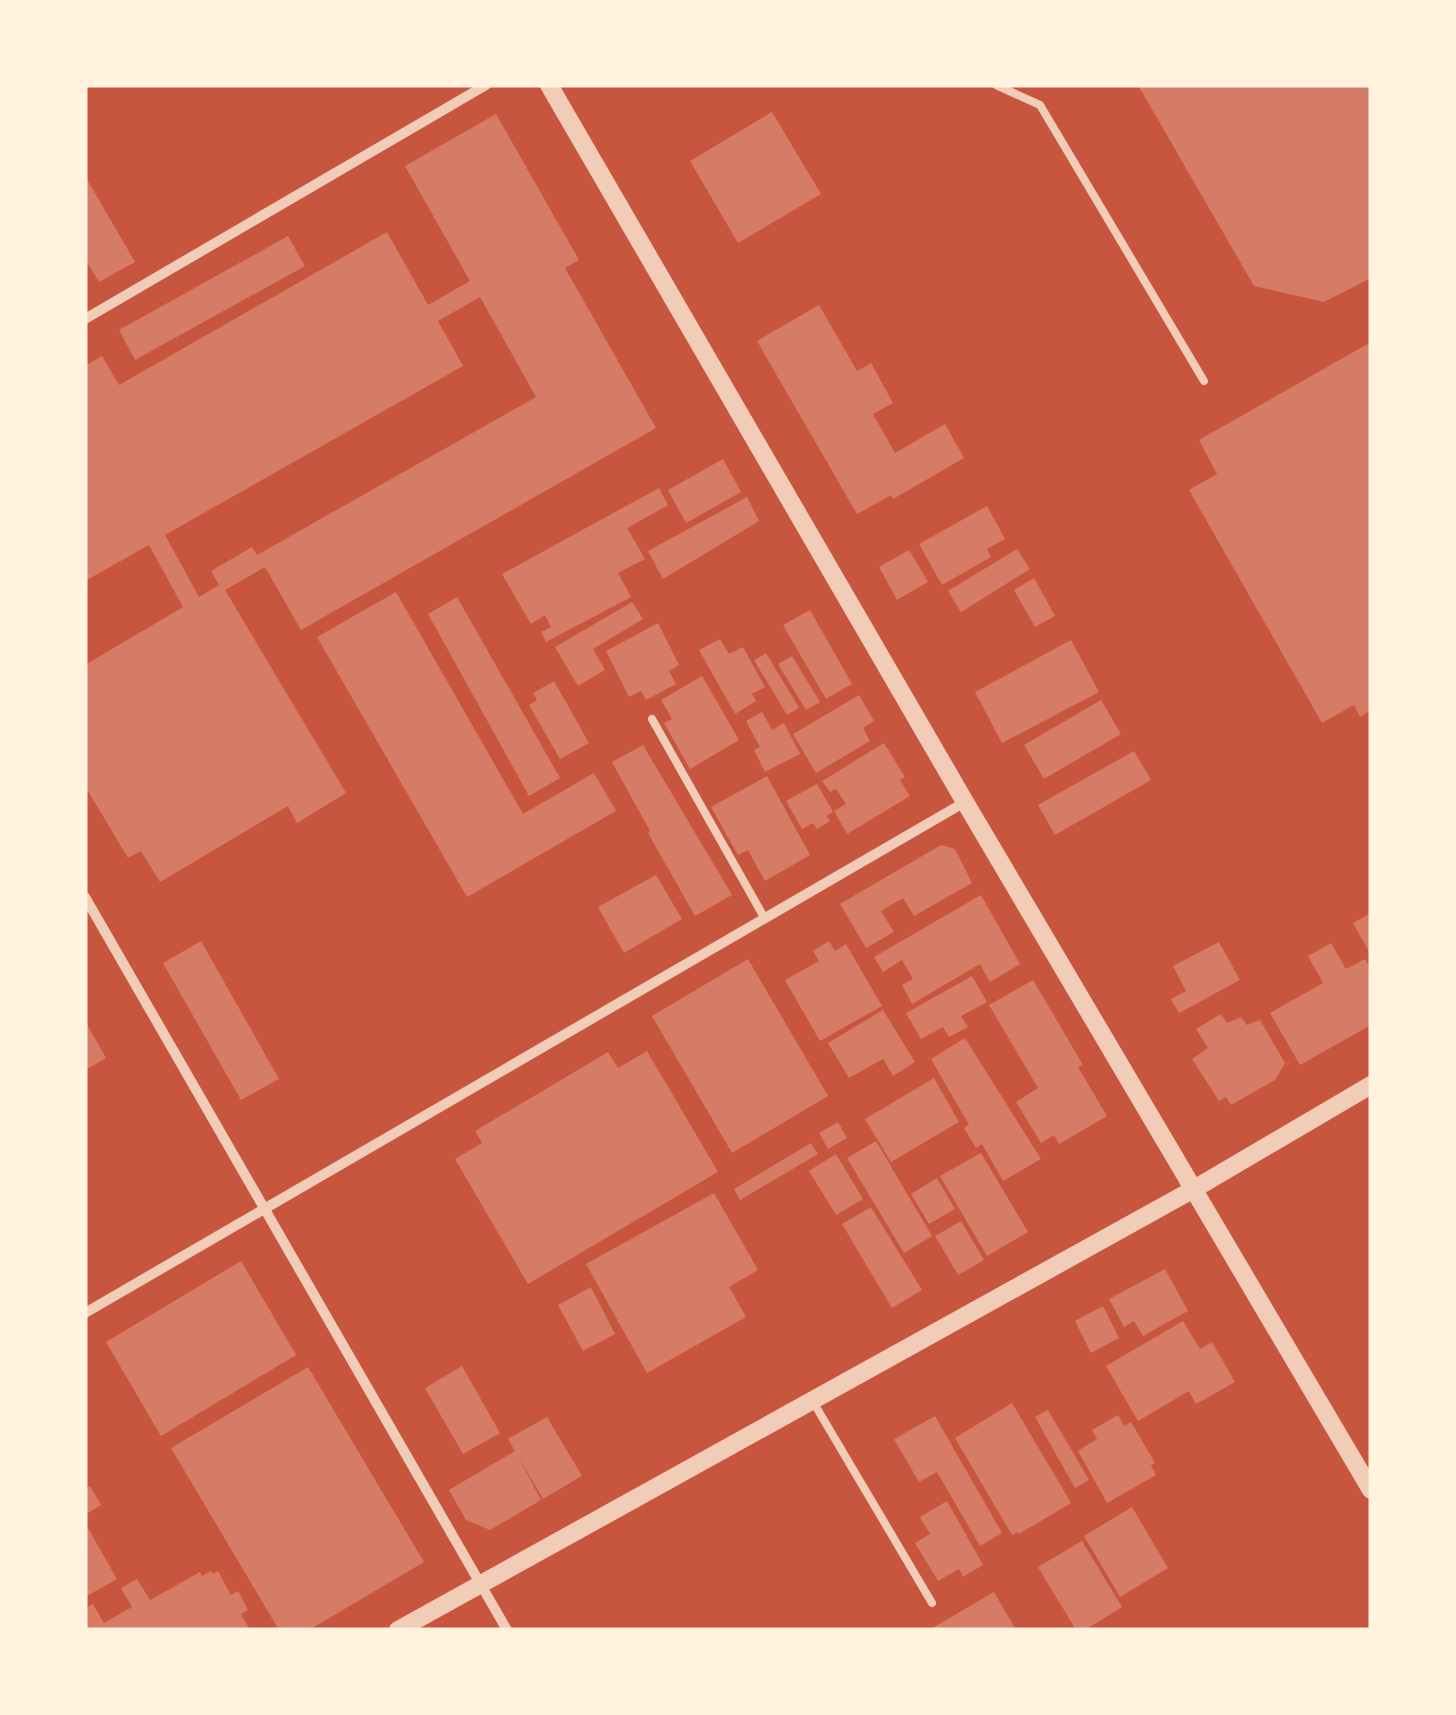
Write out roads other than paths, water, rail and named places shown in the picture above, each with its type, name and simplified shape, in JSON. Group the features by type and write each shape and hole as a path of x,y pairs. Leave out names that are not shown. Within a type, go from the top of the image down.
{"street":[{"path":"85,318 486,85"},
{"path":"549,85 965,802 1371,1490"},
{"path":"85,1313 965,802"},
{"path":"85,898 506,1630"},
{"path":"85,926 98,919"},
{"path":"398,1630 1194,1189 1371,1085"}],"lane":[{"path":"996,85 1040,106 1204,381"},
{"path":"652,720 765,919"},
{"path":"812,1400 932,1603"}]}
